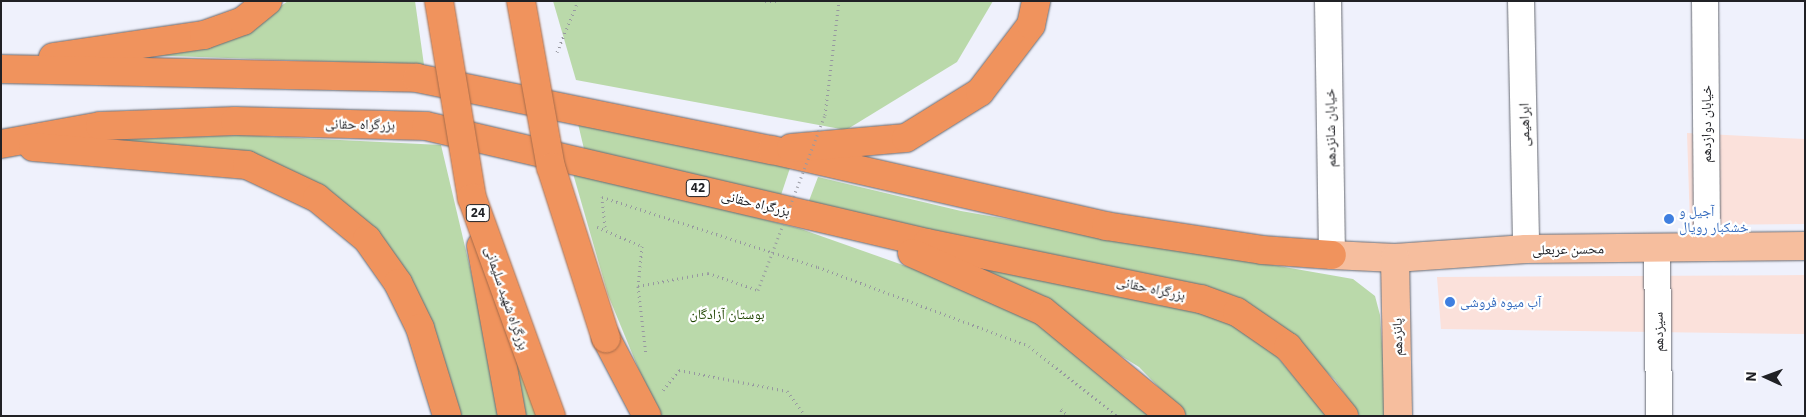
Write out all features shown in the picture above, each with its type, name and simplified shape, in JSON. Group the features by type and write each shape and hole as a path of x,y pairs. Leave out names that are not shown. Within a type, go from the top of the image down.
{"highway":[{"path":"1,64 204,35 243,21 268,1"},
{"name":"بزرگراه شهید سلیمانی","path":"439,1 472,198 551,416"},
{"path":"521,1 551,167 632,416"},
{"path":"772,150 906,138 980,92 1031,25 1036,1"},
{"path":"1,70 417,78 772,150 1106,226 1262,250 1332,255"},
{"name":"بزرگراه حقانی","path":"1,144 100,126 235,121 426,126 832,221 1183,295 1237,312 1288,347 1344,416"},
{"path":"1,144 238,163 317,198 367,240 387,263 420,328 447,416"},
{"path":"472,198 512,416"},
{"path":"832,221 1043,311 1171,416"},
{"path":"606,338 652,406"}],"main road":[{"name":"محسن عربعلی","path":"1332,255 1395,258 1526,249 1805,246"},
{"name":"پانزدهم","path":"1395,258 1398,416"}],"street":[{"name":"خیابان شانزدهم","path":"1328,1 1332,255"},
{"name":"ابراهیمی","path":"1521,1 1526,249"},
{"name":"خیابان دوازدهم","path":"1705,1 1707,247"},
{"name":"سیزدهم","path":"1657,247 1660,416"}],"path":[{"path":"563,43 578,1"},
{"path":"764,1 776,1"},
{"path":"638,286 708,273 758,290 825,115 839,1"},
{"path":"647,364 638,286 642,246 605,227 602,197 818,267 1029,346 1117,416"},
{"path":"652,406 679,370 787,391 805,416"},
{"path":"1062,416 1061,408 1069,416"}],"shaded area":[{"path":"1687,133 1805,139 1805,224 1690,225"},
{"path":"1805,275 1805,334 1441,329 1437,277"}],"green space":[{"path":"288,1 415,1 424,65 142,55 244,32"},
{"path":"553,1 993,1 957,62 846,130 576,80"},
{"path":"575,111 790,168 779,201 656,165 584,149"},
{"path":"239,135 441,145 505,416 455,416 411,287 290,175 61,142"},
{"name":"بوستان آزادگان","path":"572,170 801,229 982,293 1034,315 1157,416 658,416 608,295"},
{"path":"818,177 961,211 1353,279 1375,296 1380,315 1387,416 1360,416 1335,380 1273,320 807,206"},
{"path":"948,255 1213,311 1268,346 1327,416 1187,416 1139,367 994,277"},
{"path":"496,294 538,416 518,416"}],"place":[{"name":"آجیل و خشکبار رویال","path":"1669,219"},
{"name":"آب میوه فروشی","path":"1450,302"}]}
